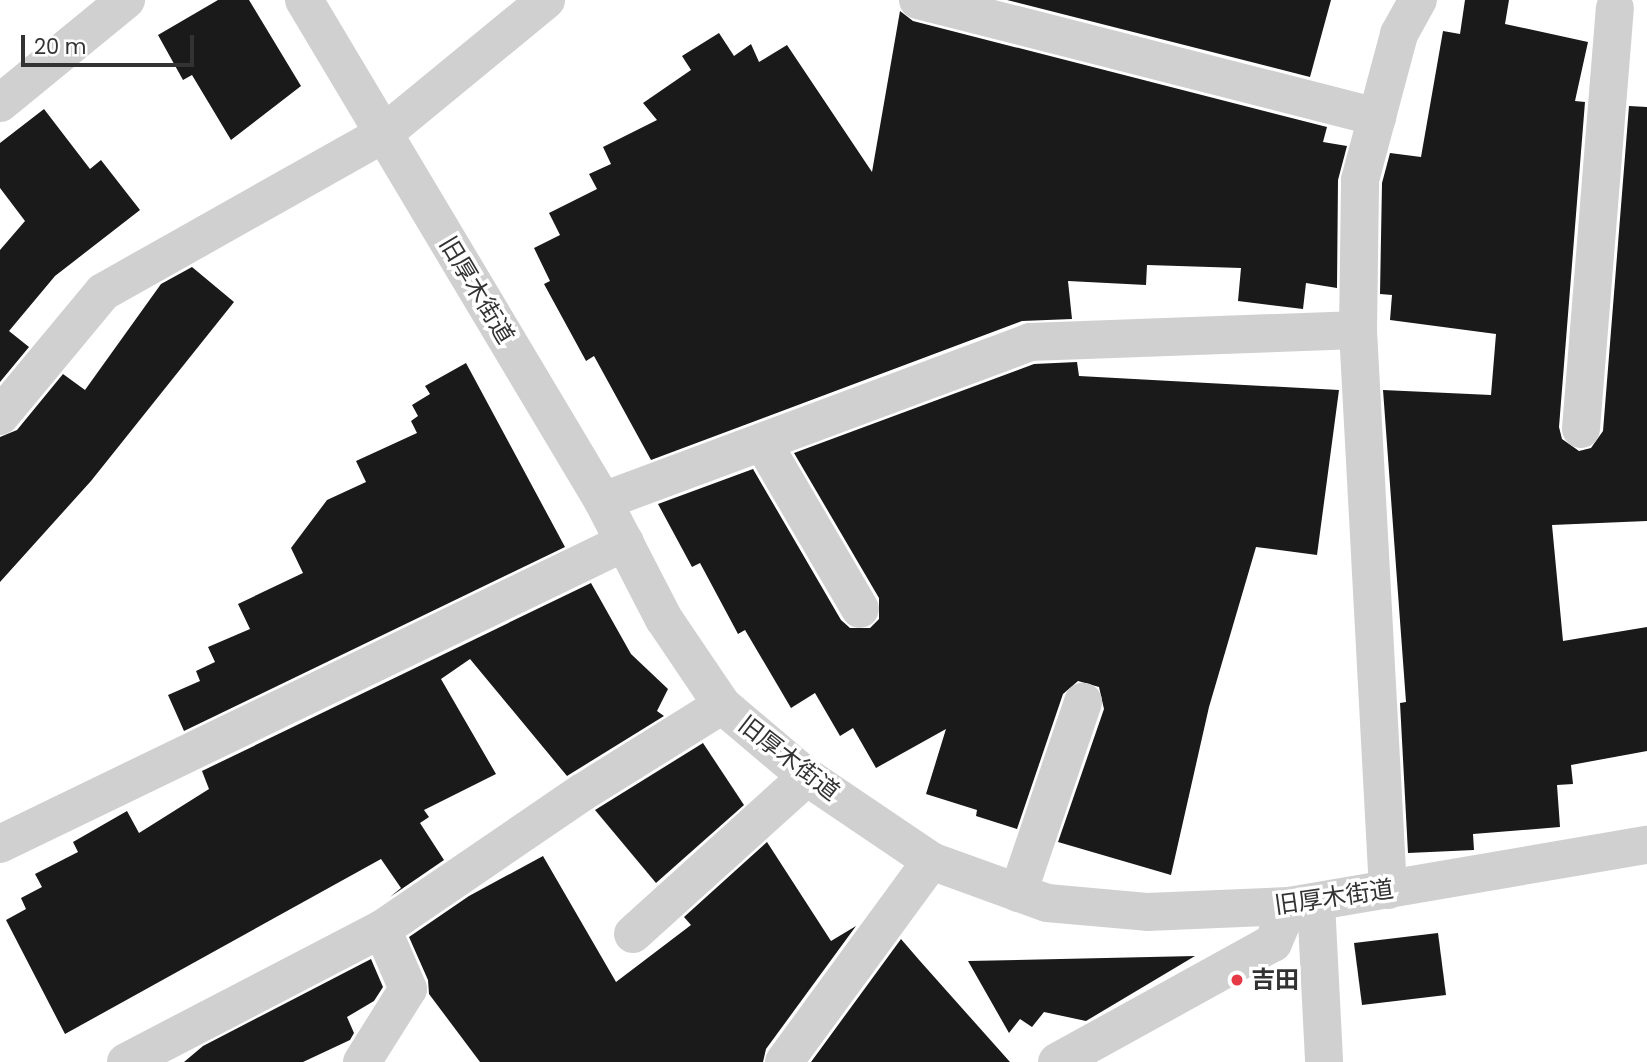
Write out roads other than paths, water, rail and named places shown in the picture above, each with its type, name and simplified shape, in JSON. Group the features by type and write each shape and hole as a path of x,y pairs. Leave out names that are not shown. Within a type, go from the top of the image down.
{"street":[{"path":"0,103 126,0"},
{"name":"旧厚木街道","path":"303,0 603,501 664,619 722,705 807,777 931,860 1047,903 1147,912 1303,904 1647,845"},
{"path":"0,416 103,292 383,134 546,0"},
{"path":"918,0 1377,117"},
{"path":"1388,890 1358,330 1360,180 1399,34 1418,0"},
{"path":"1581,429 1621,11"},
{"path":"603,501 1030,342 1358,330"},
{"path":"763,443 860,609"},
{"path":"0,845 625,542"},
{"path":"1018,893 1083,702"},
{"path":"126,1062 382,929 583,792 722,705"},
{"path":"633,934 807,777"},
{"path":"784,1062 931,860"},
{"path":"1057,1062 1273,943 1303,904"},
{"path":"1303,904 1324,1062"},
{"path":"362,1062 408,989 382,929"}],"place":[{"name":"吉田","path":"1237,980"}]}
